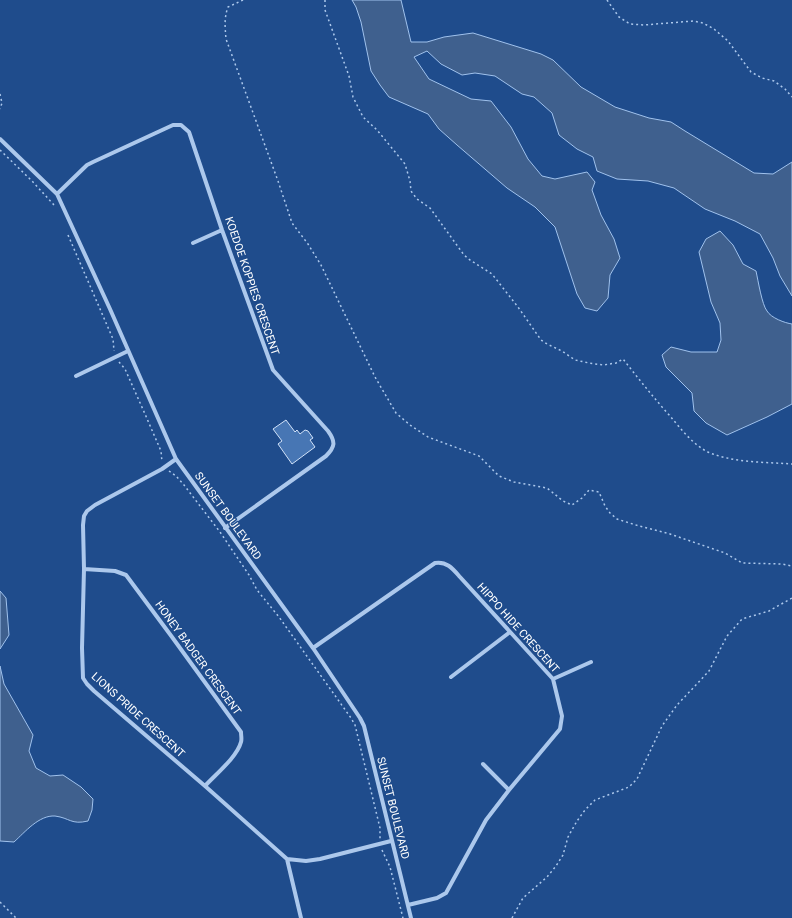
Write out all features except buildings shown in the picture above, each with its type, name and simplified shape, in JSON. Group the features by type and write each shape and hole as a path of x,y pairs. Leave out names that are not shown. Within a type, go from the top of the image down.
{"street":[{"name":"KOEDOE KOPPIES CRESCENT","path":"58,194 87,165 173,125 181,125 189,132 272,370 328,432 332,437 334,444 333,450 326,456 226,528"},
{"name":"SUNSET BOULEVARD","path":"0,139 58,194 176,459 313,648 357,713 364,726 411,918"},
{"path":"193,243 222,230"},
{"path":"76,376 128,351"},
{"name":"LIONS PRIDE CRESCENT","path":"176,459 95,504 84,516 83,678 94,691 205,786 287,859"},
{"name":"HIPPO HIDE CRESCENT","path":"313,648 435,563 441,562 446,563 460,577 553,679 562,716 560,729 486,820 446,893 437,898 408,905"},
{"name":"HONEY BADGER CRESCENT","path":"84,569 115,571 126,575 241,732 242,740 239,748 205,786"},
{"path":"451,677 510,632"},
{"path":"553,679 591,662"},
{"path":"483,764 509,790"},
{"path":"301,918 287,859 306,861 320,859 391,841"}],"path":[{"path":"243,0 228,7 225,20 226,39 276,174 292,223 308,244 321,265 375,377 396,413 428,437 479,456 499,476 514,482 547,488 563,501 572,505 582,498 588,490 598,492 610,514 617,519 670,534 725,553 742,563 782,564 792,566"},
{"path":"325,0 325,10 348,76 353,96 363,117 377,130 405,164 411,191 417,199 430,208 464,255 492,274 518,307 540,340 562,351 575,360 589,364 603,365 616,363 623,359 689,438 710,453 749,462 792,464"},
{"path":"607,0 619,17 630,24 644,25 693,21 703,23 728,41 751,72 762,78 774,81 792,96"},
{"path":"0,94 2,102 0,109"},
{"path":"512,918 523,898 547,877 556,866 563,855 568,837 585,810 595,800 629,787 637,779 662,726 677,705 709,671 727,636 742,619 769,611 792,598"},
{"path":"0,902 16,918"}],"water":[{"path":"352,0 401,0 411,42 427,42 444,37 473,33 541,54 553,60 581,87 615,107 649,118 671,122 754,173 773,174 792,162 792,296 780,276 773,258 760,234 735,221 705,209 674,188 648,181 617,179 597,171 593,157 577,149 559,135 552,113 534,97 522,94 495,76 475,73 462,75 441,64 427,51 414,57 429,79 471,99 491,101 511,127 528,159 542,176 555,179 587,172 595,182 592,190 601,215 614,239 620,258 610,275 608,298 597,311 585,308 577,294 555,227 535,207 507,188 439,129 428,114 389,97 371,71 361,22"},
{"path":"720,231 733,245 743,264 756,271 763,303 769,314 778,320 792,324 792,404 727,435 706,423 694,411 692,393 666,367 662,355 671,347 691,352 717,352 721,340 720,323 711,302 699,252 706,239"},
{"path":"0,591 6,598 9,635 0,649"},
{"path":"0,666 4,684 33,735 29,751 36,768 50,776 63,775 81,787 93,799 92,810 88,821 78,822 60,817 49,816 38,821 14,842 0,841"}]}
